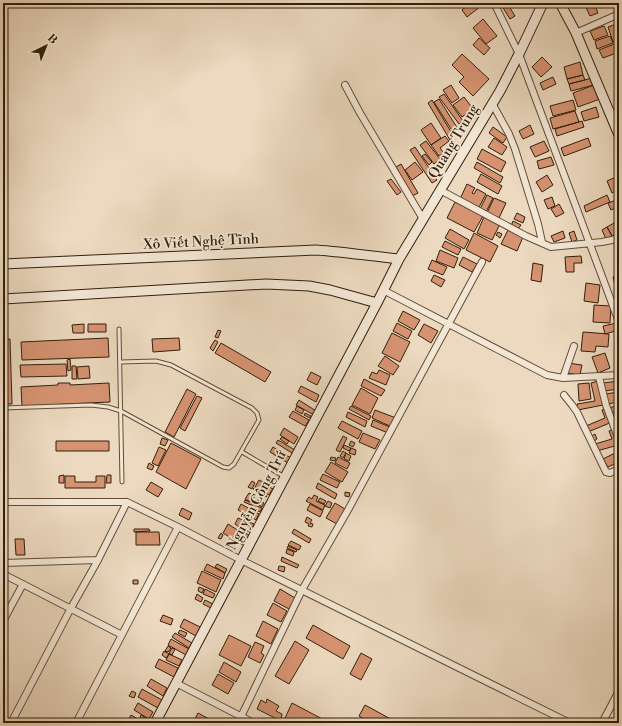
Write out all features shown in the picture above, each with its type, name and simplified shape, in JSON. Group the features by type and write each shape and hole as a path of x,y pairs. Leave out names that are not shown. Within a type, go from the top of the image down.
{"street":[{"path":"494,3 519,54 619,322"},
{"name":"Quang Trung","path":"383,290 399,259 500,91 543,3"},
{"path":"560,3 576,33 619,135"},
{"path":"576,33 619,14"},
{"path":"345,85 423,219"},
{"path":"492,103 509,134 515,149 542,242"},
{"path":"440,190 526,236 549,246 555,247 589,242 602,242 619,237"},
{"name":"Xô Viết Nghệ Tĩnh","path":"3,264 316,250 340,251 399,259"},
{"path":"238,723 302,590 348,510 482,262"},
{"path":"3,299 266,284 309,286 330,290 377,303"},
{"path":"383,290 547,375 563,378 619,375"},
{"name":"Nguyễn Công Trứ","path":"154,723 383,290"},
{"path":"563,378 574,346"},
{"path":"599,377 606,405 619,440"},
{"path":"564,395 577,412 606,472 610,473 619,469"},
{"path":"3,502 127,502 570,723"},
{"path":"11,723 71,608 98,560 127,502"},
{"path":"76,723 178,527"},
{"path":"3,562 98,560"},
{"path":"3,574 122,635"},
{"path":"3,621 23,584"},
{"path":"176,683 254,723"},
{"path":"602,723 619,691"}],"lane":[{"path":"119,329 122,482"},
{"path":"3,408 91,404 108,407 121,411 222,467 229,468 234,464 260,420 257,413 252,408 171,365 156,361 120,362"},
{"path":"242,452 285,477"}],"building":[{"path":"470,3 479,3 481,6 467,17 462,10"},
{"path":"507,3 515,16 510,19 502,6"},
{"path":"584,3 594,3 598,13 590,16"},
{"path":"483,19 497,36 486,44 473,28"},
{"path":"616,24 619,32 619,40 613,42 608,27"},
{"path":"604,26 608,35 594,40 590,31"},
{"path":"610,36 613,43 597,49 595,41"},
{"path":"479,38 490,48 484,55 473,45"},
{"path":"617,43 619,52 603,58 599,50"},
{"path":"462,54 489,79 473,96 459,82 464,77 452,65"},
{"path":"542,57 552,67 541,77 532,67"},
{"path":"580,62 583,75 567,79 564,67"},
{"path":"583,75 585,80 569,84 567,79"},
{"path":"553,77 556,84 543,90 540,83"},
{"path":"592,78 594,85 571,91 569,84"},
{"path":"451,85 459,98 452,103 443,90"},
{"path":"594,85 600,99 578,107 573,93"},
{"path":"444,94 463,121 459,124 439,97"},
{"path":"464,97 473,109 462,117 453,105"},
{"path":"439,99 458,129 453,132 434,102"},
{"path":"432,100 454,137 450,140 428,103"},
{"path":"573,100 576,110 553,116 550,106"},
{"path":"596,107 599,117 584,121 581,112"},
{"path":"575,111 579,122 553,129 550,118"},
{"path":"582,121 584,127 557,136 555,129"},
{"path":"431,123 441,138 431,145 421,130"},
{"path":"530,125 534,134 523,139 519,131"},
{"path":"493,127 507,137 503,143 489,133"},
{"path":"445,136 449,141 440,148 444,153 439,156 431,145"},
{"path":"494,138 507,147 502,155 488,147"},
{"path":"588,138 591,146 564,156 561,148"},
{"path":"426,141 440,159 434,164 420,145"},
{"path":"544,141 549,151 535,157 530,147"},
{"path":"415,147 437,180 432,183 410,150"},
{"path":"482,149 506,162 501,172 477,159"},
{"path":"425,154 432,162 429,165 422,156"},
{"path":"551,157 554,165 539,169 537,161"},
{"path":"415,162 423,172 412,180 405,170"},
{"path":"477,162 503,177 500,183 474,168"},
{"path":"401,164 418,193 412,196 396,167"},
{"path":"481,174 502,186 498,194 477,182"},
{"path":"547,175 553,185 542,192 536,182"},
{"path":"618,176 619,189 612,193 607,181"},
{"path":"391,179 401,192 397,195 387,181"},
{"path":"467,184 475,188 472,193 474,194 477,189 486,194 478,209 460,199"},
{"path":"487,195 493,198 486,212 480,209"},
{"path":"607,195 610,202 586,212 584,206"},
{"path":"552,197 555,206 548,209 544,200"},
{"path":"494,198 506,203 499,218 487,213"},
{"path":"619,199 619,206 611,210 608,203"},
{"path":"455,202 483,216 474,232 447,218"},
{"path":"559,204 564,213 556,217 551,209"},
{"path":"517,213 525,217 523,223 514,219"},
{"path":"619,215 619,228 615,217"},
{"path":"484,217 500,224 492,240 477,233"},
{"path":"513,221 521,225 518,229 511,226"},
{"path":"614,223 619,232 612,236 607,227"},
{"path":"607,227 612,236 606,239 602,230"},
{"path":"450,229 469,240 464,249 445,238"},
{"path":"508,230 523,237 517,251 501,244"},
{"path":"563,231 565,238 554,242 551,236"},
{"path":"574,231 577,240 572,242 569,233"},
{"path":"498,232 502,234 500,238 496,235"},
{"path":"474,233 498,246 490,262 466,250"},
{"path":"445,241 461,249 458,255 442,247"},
{"path":"440,250 458,258 454,268 436,261"},
{"path":"581,256 582,263 574,263 574,272 566,272 565,257"},
{"path":"463,257 477,264 472,272 459,265"},
{"path":"432,260 447,267 443,275 428,269"},
{"path":"533,263 543,265 541,282 531,280"},
{"path":"434,275 445,280 441,287 431,281"},
{"path":"619,275 619,293 617,293 613,277"},
{"path":"586,283 600,285 598,303 584,301"},
{"path":"594,305 611,306 610,323 593,322"},
{"path":"403,311 420,320 414,330 398,321"},
{"path":"397,323 412,331 408,339 393,331"},
{"path":"617,323 619,330 605,334 603,326"},
{"path":"84,324 84,333 73,333 72,325"},
{"path":"88,324 106,324 106,332 88,332"},
{"path":"424,324 438,331 431,343 418,335"},
{"path":"218,330 221,331 218,338 215,337"},
{"path":"583,332 609,334 608,347 596,346 595,352 581,351"},
{"path":"392,333 410,342 400,362 382,353"},
{"path":"108,338 109,357 22,360 21,342"},
{"path":"179,338 180,350 153,352 152,339"},
{"path":"10,339 12,404 3,404 3,340"},
{"path":"215,340 218,342 213,351 210,348"},
{"path":"221,343 271,372 265,382 215,353"},
{"path":"605,353 610,368 598,373 592,357"},
{"path":"385,356 399,366 393,375 378,366"},
{"path":"70,359 71,370 68,371 67,360"},
{"path":"568,363 582,365 580,375 567,373"},
{"path":"66,364 67,376 21,377 20,365"},
{"path":"72,366 76,366 77,379 72,379"},
{"path":"89,366 90,378 78,379 77,367"},
{"path":"379,370 390,375 386,385 369,378 372,372 377,374"},
{"path":"311,372 321,377 317,385 307,380"},
{"path":"364,379 385,390 381,396 361,386"},
{"path":"598,381 603,405 578,410 577,404 595,401 591,383"},
{"path":"619,381 619,389 604,391 603,383"},
{"path":"58,383 70,383 70,385 109,383 110,402 22,406 21,387 58,385"},
{"path":"589,383 591,399 579,401 578,384"},
{"path":"301,386 319,395 316,402 298,392"},
{"path":"361,388 378,398 370,414 352,405"},
{"path":"187,389 196,394 174,437 165,432"},
{"path":"619,392 619,402 607,404 605,394"},
{"path":"197,396 202,398 185,431 180,428"},
{"path":"299,400 316,411 314,415 296,405"},
{"path":"619,404 619,411 613,413 610,408"},
{"path":"297,406 304,410 302,414 295,410"},
{"path":"351,406 371,416 369,420 349,409"},
{"path":"606,408 612,422 588,432 586,426 605,418 602,410"},
{"path":"375,410 396,418 392,427 372,418"},
{"path":"293,411 309,420 305,426 289,417"},
{"path":"348,412 367,421 365,427 346,417"},
{"path":"305,413 311,416 310,418 304,415"},
{"path":"619,414 619,426 614,416"},
{"path":"373,420 390,427 388,433 371,426"},
{"path":"342,421 362,431 358,439 338,428"},
{"path":"284,428 298,437 294,444 280,435"},
{"path":"613,429 618,445 597,451 595,444 612,439 609,431"},
{"path":"363,433 380,440 375,449 359,442"},
{"path":"595,434 597,439 593,442 590,437"},
{"path":"343,436 347,438 340,452 336,450"},
{"path":"282,437 289,441 287,444 280,439"},
{"path":"162,438 168,440 165,446 160,444"},
{"path":"278,440 295,450 292,453 276,443"},
{"path":"56,441 109,441 109,451 56,451"},
{"path":"351,441 355,443 353,447 349,445"},
{"path":"171,443 201,459 186,489 156,472"},
{"path":"344,445 351,448 349,451 343,448"},
{"path":"159,447 166,450 158,466 152,463"},
{"path":"273,447 291,458 288,463 270,452"},
{"path":"351,448 356,450 355,455 349,453"},
{"path":"343,451 346,453 343,458 340,456"},
{"path":"619,451 619,462 608,467 603,459"},
{"path":"346,453 351,456 349,461 344,459"},
{"path":"331,457 336,458 335,461 330,460"},
{"path":"338,457 350,463 347,469 335,463"},
{"path":"331,462 348,472 342,482 325,472"},
{"path":"149,463 154,466 152,470 147,468"},
{"path":"323,474 340,482 337,488 320,480"},
{"path":"64,475 64,483 59,483 59,476"},
{"path":"107,475 111,475 111,483 106,483"},
{"path":"65,476 75,476 75,482 96,482 96,476 105,476 105,488 65,488"},
{"path":"259,480 263,482 259,490 255,487"},
{"path":"252,481 255,483 252,489 248,487"},
{"path":"151,482 163,489 158,497 146,490"},
{"path":"318,483 337,494 335,499 316,488"},
{"path":"264,484 273,489 269,495 260,490"},
{"path":"254,488 267,496 266,497 253,489"},
{"path":"345,492 350,493 349,497 345,496"},
{"path":"249,493 255,496 251,502 245,499"},
{"path":"314,495 318,497 316,501 325,505 323,510 306,501 309,497 312,499"},
{"path":"320,498 326,501 324,504 318,501"},
{"path":"245,500 252,503 251,505 244,502"},
{"path":"257,500 264,503 262,507 256,503"},
{"path":"328,501 332,503 330,508 325,506"},
{"path":"335,503 345,509 337,524 326,518"},
{"path":"241,504 259,514 256,520 238,510"},
{"path":"253,504 262,508 260,512 251,508"},
{"path":"310,504 323,511 320,517 307,510"},
{"path":"182,508 192,513 189,520 179,515"},
{"path":"307,517 312,520 310,523 313,524 312,527 308,526 309,524 305,522"},
{"path":"238,518 243,520 239,527 235,524"},
{"path":"249,522 254,524 250,532 245,530"},
{"path":"242,523 247,525 244,530 239,528"},
{"path":"228,524 239,531 234,540 223,533"},
{"path":"134,529 149,529 150,531 134,532"},
{"path":"294,529 311,539 309,543 292,533"},
{"path":"240,531 249,535 246,541 238,536"},
{"path":"136,532 159,532 160,545 136,545"},
{"path":"221,533 223,535 221,539 218,538"},
{"path":"237,538 245,541 243,545 236,541"},
{"path":"15,539 24,539 25,555 16,555"},
{"path":"228,541 235,545 233,548 226,545"},
{"path":"291,541 301,546 299,550 288,545"},
{"path":"288,546 297,550 296,552 287,548"},
{"path":"287,549 294,552 293,556 286,553"},
{"path":"282,557 299,565 297,568 281,561"},
{"path":"207,564 225,573 223,579 204,570"},
{"path":"217,564 227,569 225,573 215,567"},
{"path":"279,566 285,567 284,572 278,570"},
{"path":"202,571 221,580 216,592 197,583"},
{"path":"133,580 138,580 138,584 133,584"},
{"path":"199,587 204,589 202,593 198,591"},
{"path":"205,589 215,594 213,598 203,594"},
{"path":"280,589 295,598 289,609 274,601"},
{"path":"197,594 203,598 201,602 195,599"},
{"path":"205,600 213,604 211,608 203,604"},
{"path":"273,603 287,611 281,622 267,615"},
{"path":"163,615 173,619 171,625 160,621"},
{"path":"184,619 200,627 196,636 180,627"},
{"path":"263,621 278,629 271,644 256,636"},
{"path":"313,625 350,646 343,659 306,638"},
{"path":"180,630 187,633 185,637 178,633"},
{"path":"175,633 192,643 189,648 172,637"},
{"path":"229,635 251,646 241,666 219,655"},
{"path":"171,639 189,649 186,655 168,645"},
{"path":"295,641 309,650 289,684 275,676"},
{"path":"255,642 264,646 261,653 264,655 260,663 248,657"},
{"path":"168,646 171,648 168,652 165,651"},
{"path":"172,648 175,649 172,655 169,653"},
{"path":"164,651 169,654 166,658 162,655"},
{"path":"361,653 372,659 361,680 350,674"},
{"path":"169,654 182,660 179,666 166,660"},
{"path":"159,659 178,668 174,677 155,667"},
{"path":"224,662 241,672 236,682 219,672"},
{"path":"218,674 234,683 228,694 212,685"},
{"path":"151,679 167,688 163,696 147,686"},
{"path":"142,689 162,700 158,708 138,697"},
{"path":"132,691 136,693 134,698 129,696"},
{"path":"267,699 279,706 276,711 282,714 281,721 257,709 261,700 266,703"},
{"path":"138,703 153,712 149,719 134,710"},
{"path":"292,703 330,723 295,723 285,718"},
{"path":"365,705 398,723 371,723 359,716"},
{"path":"198,713 211,720 210,723 193,723"},
{"path":"131,715 145,723 127,723"},
{"path":"141,715 147,719 146,721 140,718"}]}
